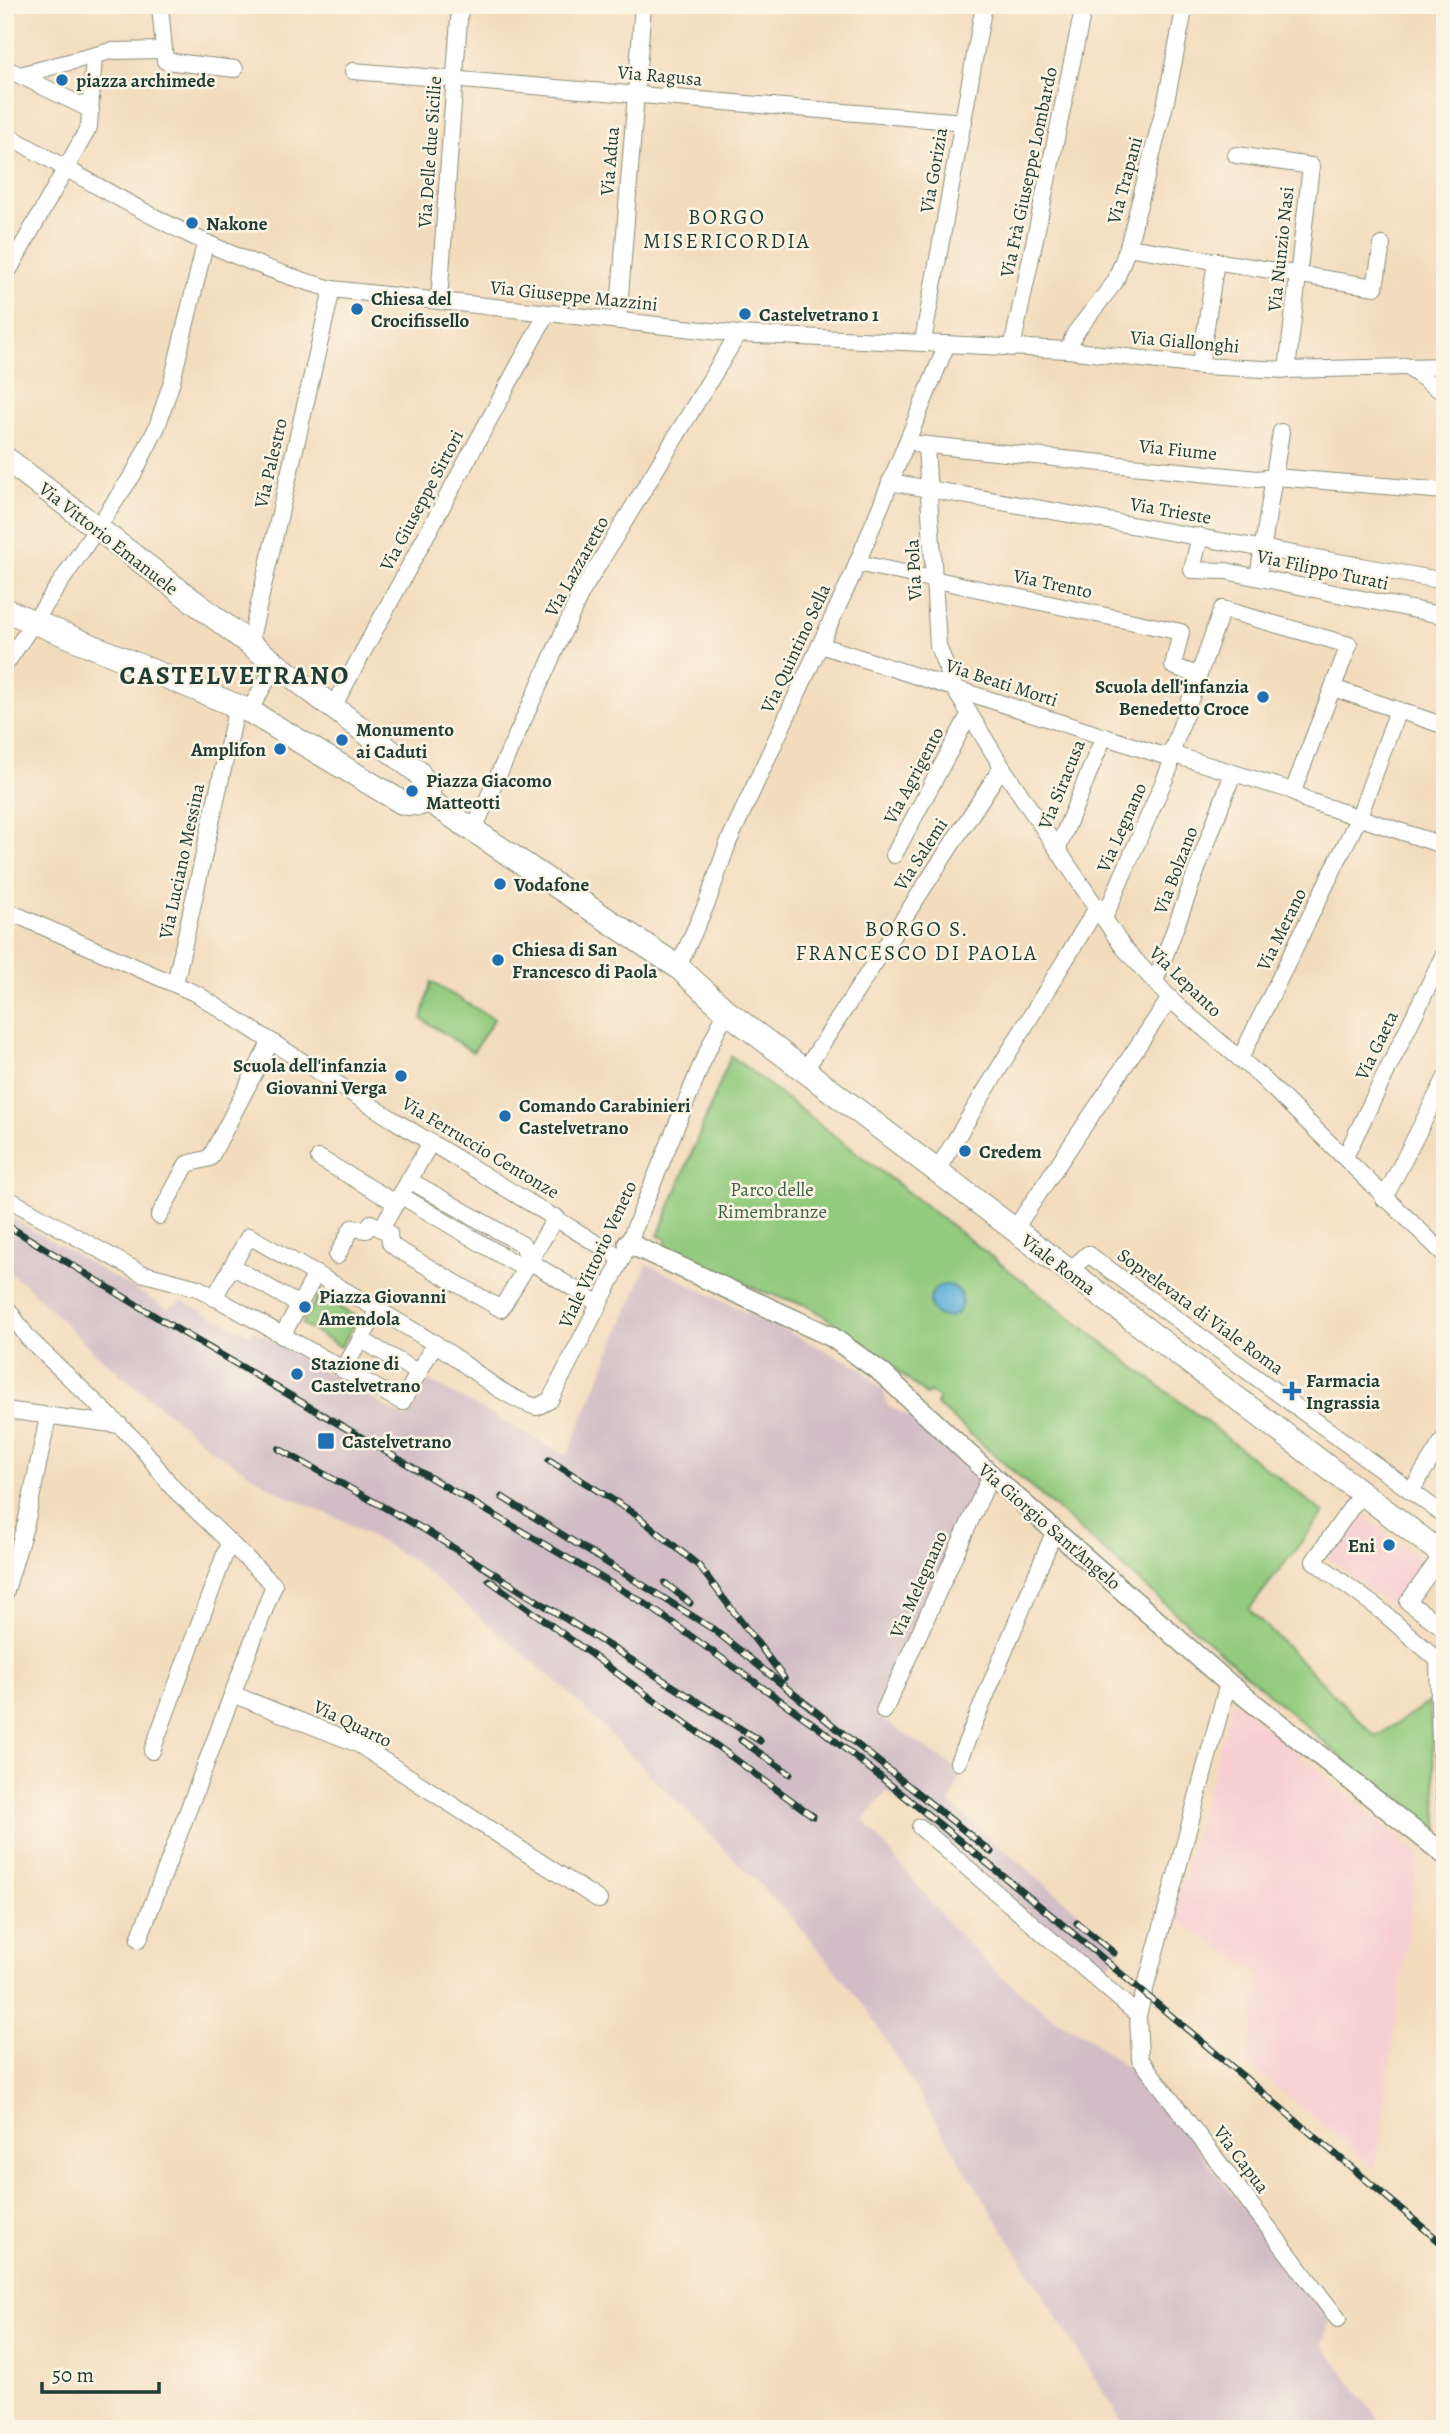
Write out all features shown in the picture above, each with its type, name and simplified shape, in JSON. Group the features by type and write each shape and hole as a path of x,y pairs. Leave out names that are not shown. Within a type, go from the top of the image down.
{"main road":[{"name":"Via Vittorio Emanuele","path":"5,458 249,647"},
{"path":"5,610 243,709 403,803 419,804 428,800"},
{"path":"249,647 418,772 429,789 428,800"},
{"path":"428,800 678,967"},
{"name":"Viale Roma","path":"678,967 726,1011 1444,1555"}],"street":[{"path":"160,5 165,61 235,69"},
{"name":"Via Delle due Sicilie","path":"439,301 460,5"},
{"name":"Via Adua","path":"618,321 643,5"},
{"name":"Via Gorizia","path":"923,341 984,5"},
{"name":"Via Frà Giuseppe Lombardo","path":"1012,348 1084,5"},
{"name":"Via Trapani","path":"1068,350 1075,332 1115,282 1128,247 1166,101 1185,5"},
{"path":"13,72 111,51 162,50"},
{"path":"5,277 89,127 94,56"},
{"name":"Via Ragusa","path":"353,71 964,122"},
{"path":"13,72 92,110"},
{"name":"Via Giuseppe Mazzini","path":"5,134 205,244 289,278 332,289 738,334 923,341"},
{"name":"Via Nunzio Nasi","path":"1236,155 1311,166 1287,370"},
{"path":"5,664 134,473 157,427 172,381 205,244"},
{"path":"1128,247 1375,287 1382,245"},
{"path":"1200,366 1216,261"},
{"name":"Via Palestro","path":"249,647 332,289"},
{"name":"Via Giuseppe Sirtori","path":"333,707 547,313"},
{"name":"Via Lazzaretto","path":"473,831 581,593 738,334"},
{"name":"Via Giallonghi","path":"923,341 1068,350 1200,366 1287,370 1445,366"},
{"name":"Via Quintino Sella","path":"678,967 707,903 728,843 857,563 947,344"},
{"path":"1406,366 1445,394"},
{"path":"1258,577 1281,432"},
{"name":"Via Fiume","path":"906,443 1257,479 1275,477 1445,491"},
{"name":"Via Pola","path":"926,445 938,646 955,690"},
{"name":"Via Trieste","path":"890,482 1445,581"},
{"name":"Via Filippo Turati","path":"1200,536 1192,570 1258,577 1445,616"},
{"name":"Via Trento","path":"857,563 1181,632 1173,666 1197,675"},
{"name":"Via Legnano","path":"937,1170 1101,911 1170,767 1171,754 1197,675 1222,609 1349,645 1333,688"},
{"name":"Via Beati Morti","path":"820,645 1161,755 1171,754 1293,791"},
{"path":"243,709 275,666"},
{"path":"1445,726 1333,688 1293,791 1306,800 1445,846"},
{"name":"Via Lepanto","path":"955,690 1002,767 1123,947 1170,998 1345,1157 1384,1199 1445,1255"},
{"name":"Via Luciano Messina","path":"175,984 243,709"},
{"name":"Via Merano","path":"1240,1059 1359,817 1398,710"},
{"name":"Via Agrigento","path":"894,855 969,715"},
{"name":"Via Siracusa","path":"1058,848 1104,736"},
{"name":"Via Salemi","path":"805,1070 1002,767"},
{"name":"Via Bolzano","path":"1155,982 1233,773"},
{"name":"Via Ferruccio Centonze","path":"5,910 197,994 430,1142 556,1217 625,1251"},
{"name":"Via Gaeta","path":"1345,1157 1445,951"},
{"path":"1014,1230 1170,998"},
{"name":"Viale Vittorio Veneto","path":"440,1347 486,1381 521,1402 537,1406 550,1400 625,1251 726,1011"},
{"path":"159,1216 187,1164 210,1158 271,1041"},
{"path":"1384,1199 1445,1079"},
{"path":"381,1228 430,1142"},
{"path":"318,1158 516,1264 529,1261"},
{"path":"409,1180 523,1245 529,1261 599,1304"},
{"path":"5,1197 141,1273 198,1289 214,1298 282,1336 343,1370 402,1402 419,1373 440,1347 249,1236 214,1298"},
{"path":"337,1256 352,1228 366,1230 371,1223 389,1233 390,1242 397,1249 501,1309 556,1217"},
{"name":"Via Giorgio Sant'Angelo","path":"625,1251 832,1337 882,1373 991,1475 1228,1683 1445,1854"},
{"name":"Soprelevata di Viale Roma","path":"1069,1271 1088,1254 1445,1516"},
{"path":"232,1266 299,1305"},
{"path":"282,1336 316,1274"},
{"path":"5,1305 10,1321 120,1425 139,1444 172,1487 274,1585 139,1938"},
{"path":"343,1370 378,1310"},
{"path":"360,1339 419,1373"},
{"path":"5,1410 120,1425"},
{"path":"5,1594 26,1524 48,1417"},
{"path":"1411,1491 1445,1437"},
{"name":"Via Melegnano","path":"884,1711 991,1475"},
{"path":"1362,1492 1314,1561 1379,1609 1441,1663 1439,1736 1445,1797"},
{"path":"958,1762 1055,1530"},
{"path":"152,1751 229,1543"},
{"path":"1444,1555 1408,1602 1445,1629"},
{"name":"Via Capua","path":"1228,1683 1138,2015 1140,2059 1338,2319"},
{"name":"Via Quarto","path":"232,1694 358,1744 599,1899"},
{"path":"920,1827 1138,2015"}],"shaded area":[{"path":"5,1214 168,1309 182,1301 251,1335 254,1330 406,1419 429,1381 567,1456 647,1264 860,1367 884,1391 888,1407 911,1417 933,1440 984,1482 885,1686 876,1715 962,1772 950,1804 1121,1948 1100,1973 887,1791 864,1820 955,1931 997,1973 1061,2023 1081,2032 1146,2083 1330,2320 1323,2344 1385,2429 1126,2429 867,2010 792,1917 564,1688 412,1560 344,1521 286,1496 215,1452 95,1353 24,1283 5,1270"},
{"path":"1359,1512 1425,1563 1394,1608 1326,1557"},
{"path":"1233,1700 1419,1855 1375,2168 1247,2063 1260,1973 1172,1917"}],"green space":[{"path":"431,982 494,1019 473,1052 422,1019"},
{"name":"Parco delle Rimembranze","path":"731,1056 1324,1513 1249,1609 1376,1737 1429,1702 1439,1832 1428,1833 936,1404 939,1399 930,1392 926,1395 871,1348 809,1306 761,1291 665,1247 667,1239 658,1236"},
{"path":"319,1295 358,1318 341,1347 302,1324"}],"water":[{"path":"946,1285 957,1290 962,1301 957,1312 946,1317 935,1312 930,1301 935,1290"}],"railway":[{"path":"5,1224 163,1321 646,1604 819,1728 922,1810 1445,2246"},
{"path":"279,1449 425,1530 760,1741"},
{"path":"549,1460 635,1514 699,1566 784,1678"},
{"path":"502,1497 713,1629 991,1852"},
{"path":"489,1580 813,1816"},
{"path":"665,1583 690,1603"},
{"path":"741,1740 790,1774"},
{"path":"1077,1923 1114,1953"}],"place":[{"name":"piazza archimede","path":"62,80"},
{"name":"Nakone","path":"192,223"},
{"name":"Chiesa del Crocifissello","path":"357,309"},
{"name":"Castelvetrano 1","path":"745,314"},
{"name":"Scuola dell'infanzia Benedetto Croce","path":"1263,697"},
{"name":"Monumento ai Caduti","path":"342,740"},
{"name":"Amplifon","path":"280,749"},
{"name":"Piazza Giacomo Matteotti","path":"412,791"},
{"name":"Vodafone","path":"500,884"},
{"name":"Chiesa di San Francesco di Paola","path":"498,960"},
{"name":"Scuola dell'infanzia Giovanni Verga","path":"401,1076"},
{"name":"Comando Carabinieri Castelvetrano","path":"505,1116"},
{"name":"Credem","path":"965,1151"},
{"name":"Piazza Giovanni Amendola","path":"305,1307"},
{"name":"Stazione di Castelvetrano","path":"297,1374"},
{"name":"Farmacia Ingrassia","path":"1292,1391"},
{"name":"Castelvetrano","path":"326,1441"},
{"name":"Eni","path":"1389,1545"}],"district":[{"name":"BORGO MISERICORDIA","path":"727,229"},
{"name":"CASTELVETRANO","path":"235,675"},
{"name":"BORGO S. FRANCESCO DI PAOLA","path":"917,941"}]}
